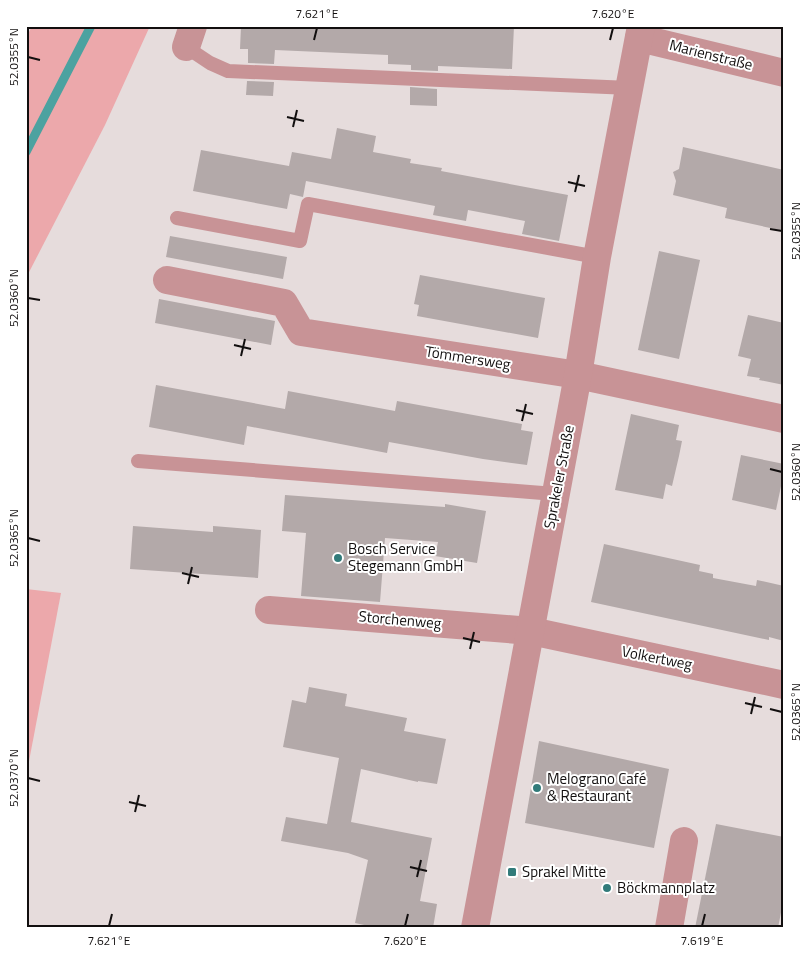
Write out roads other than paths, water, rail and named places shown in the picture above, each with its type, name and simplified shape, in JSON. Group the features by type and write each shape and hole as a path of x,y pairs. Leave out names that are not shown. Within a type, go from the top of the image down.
{"street":[{"name":"Marienstraße","path":"640,32 784,73"},
{"name":"Sprakeler Straße","path":"475,928 578,376 597,257 640,32"},
{"name":"Tömmersweg","path":"167,280 284,303 301,332 578,376 784,419"},
{"name":"Storchenweg","path":"269,610 530,632"},
{"name":"Volkertweg","path":"530,632 784,685"},
{"path":"669,928 684,841"}],"lane":[{"path":"189,37 210,63 228,71 630,88"},
{"path":"177,218 300,241 308,204 597,257"},
{"path":"138,461 555,494"}],"waterway":[{"path":"26,152 91,26"}],"place":[{"name":"Bosch Service Stegemann GmbH","path":"338,558"},
{"name":"Melograno Café & Restaurant","path":"537,788"},
{"name":"Sprakel Mitte","path":"512,872"},
{"name":"Böckmannplatz","path":"607,888"}]}
